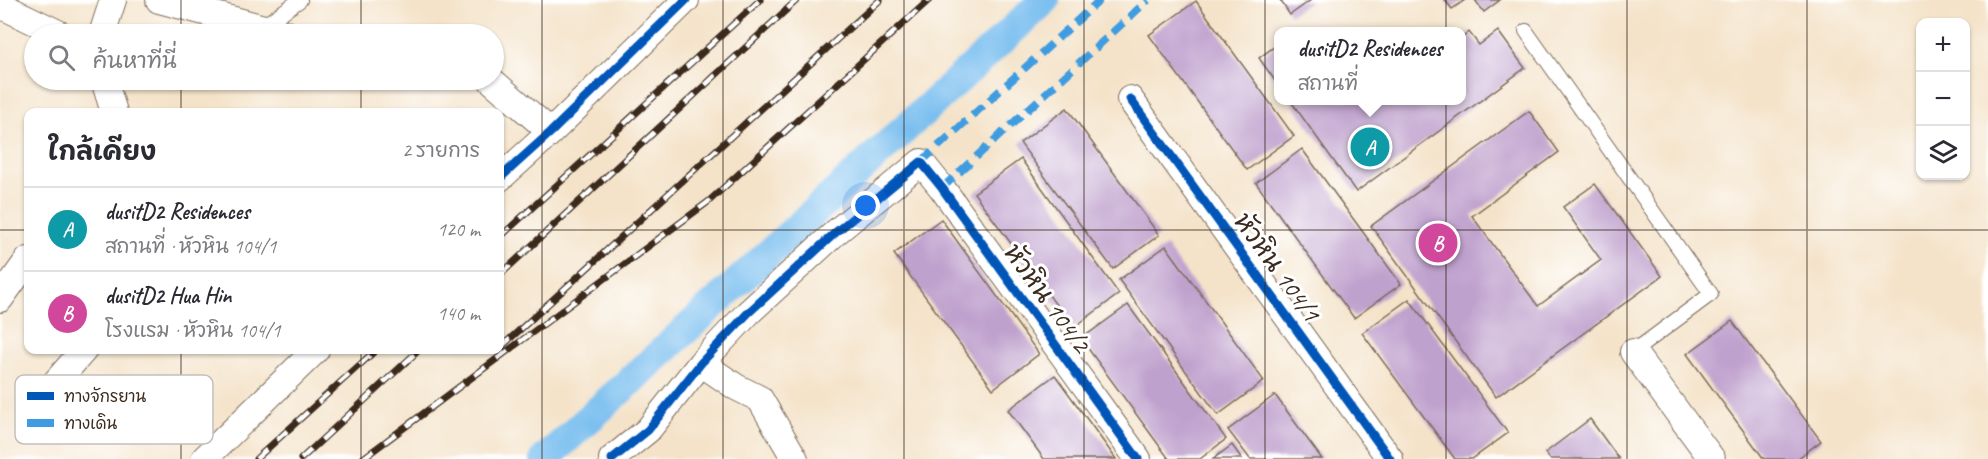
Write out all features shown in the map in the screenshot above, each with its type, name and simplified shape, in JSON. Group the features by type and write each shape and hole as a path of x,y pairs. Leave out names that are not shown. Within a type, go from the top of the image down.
{"street":[{"path":"105,24 113,0"},
{"path":"159,0 250,24"},
{"path":"504,174 551,132 679,3"},
{"path":"0,5 39,24"},
{"path":"107,90 113,108"},
{"path":"503,90 551,132"},
{"name":"หัวหิน 104/1","path":"1130,99 1390,459"},
{"name":"หัวหิน 104/2","path":"701,363 747,313 835,233 921,162 1138,459"},
{"path":"0,299 24,266"},
{"path":"1633,352 1712,459"},
{"path":"62,375 80,354"},
{"path":"204,459 312,354"},
{"path":"612,459 648,430 701,363 736,387 760,399 795,459"}],"lane":[{"path":"265,24 300,0"},
{"path":"1526,31 1711,294 1633,352"}],"building":[{"path":"1280,0 1311,0 1290,15"},
{"path":"1445,0 1465,0 1452,9"},
{"path":"1475,0 1500,0 1484,12"},
{"path":"1196,1 1294,136 1247,170 1149,35"},
{"path":"1498,31 1525,68 1356,192 1294,105 1466,105 1466,35 1469,32 1479,45"},
{"path":"1274,47 1274,79 1259,58"},
{"path":"1067,108 1159,235 1113,269 1020,143"},
{"path":"1529,111 1559,152 1472,216 1538,306 1601,260 1563,207 1595,184 1662,276 1496,397 1371,226"},
{"path":"1302,149 1401,284 1354,318 1256,183"},
{"path":"1021,159 1119,294 1073,328 974,193"},
{"path":"941,219 1039,354 993,389 894,254"},
{"path":"1166,246 1264,381 1218,415 1119,280"},
{"path":"1409,299 1508,433 1472,459 1455,459 1362,333"},
{"path":"1128,305 1226,439 1200,459 1169,459 1081,339"},
{"path":"1732,321 1821,441 1797,459 1764,459 1687,354"},
{"path":"1055,375 1116,459 1044,459 1008,410"},
{"path":"1275,395 1322,459 1250,459 1228,430"},
{"path":"1590,419 1619,459 1550,459 1545,453"},
{"path":"1232,445 1242,459 1213,459"}],"waterway":[{"path":"545,459 1045,0"}],"railway":[{"path":"504,233 760,0"},
{"path":"504,271 797,0"},
{"path":"504,344 880,0"},
{"path":"504,354 708,202 929,0"},
{"path":"256,459 372,354"},
{"path":"301,459 415,354"},
{"path":"362,459 503,354"}],"marked path":[{"path":"921,162 1100,0"},
{"path":"942,188 1148,0"}],"cycle path":[{"path":"504,174 551,132 686,0"},
{"path":"1130,99 1390,459"},
{"path":"612,459 648,430 701,363 748,313 835,233 921,162 1138,459"}],"place":[{"name":"dusitD2 Residences","path":"1370,147"},
{"name":"dusitD2 Hua Hin","path":"1438,243"}]}
